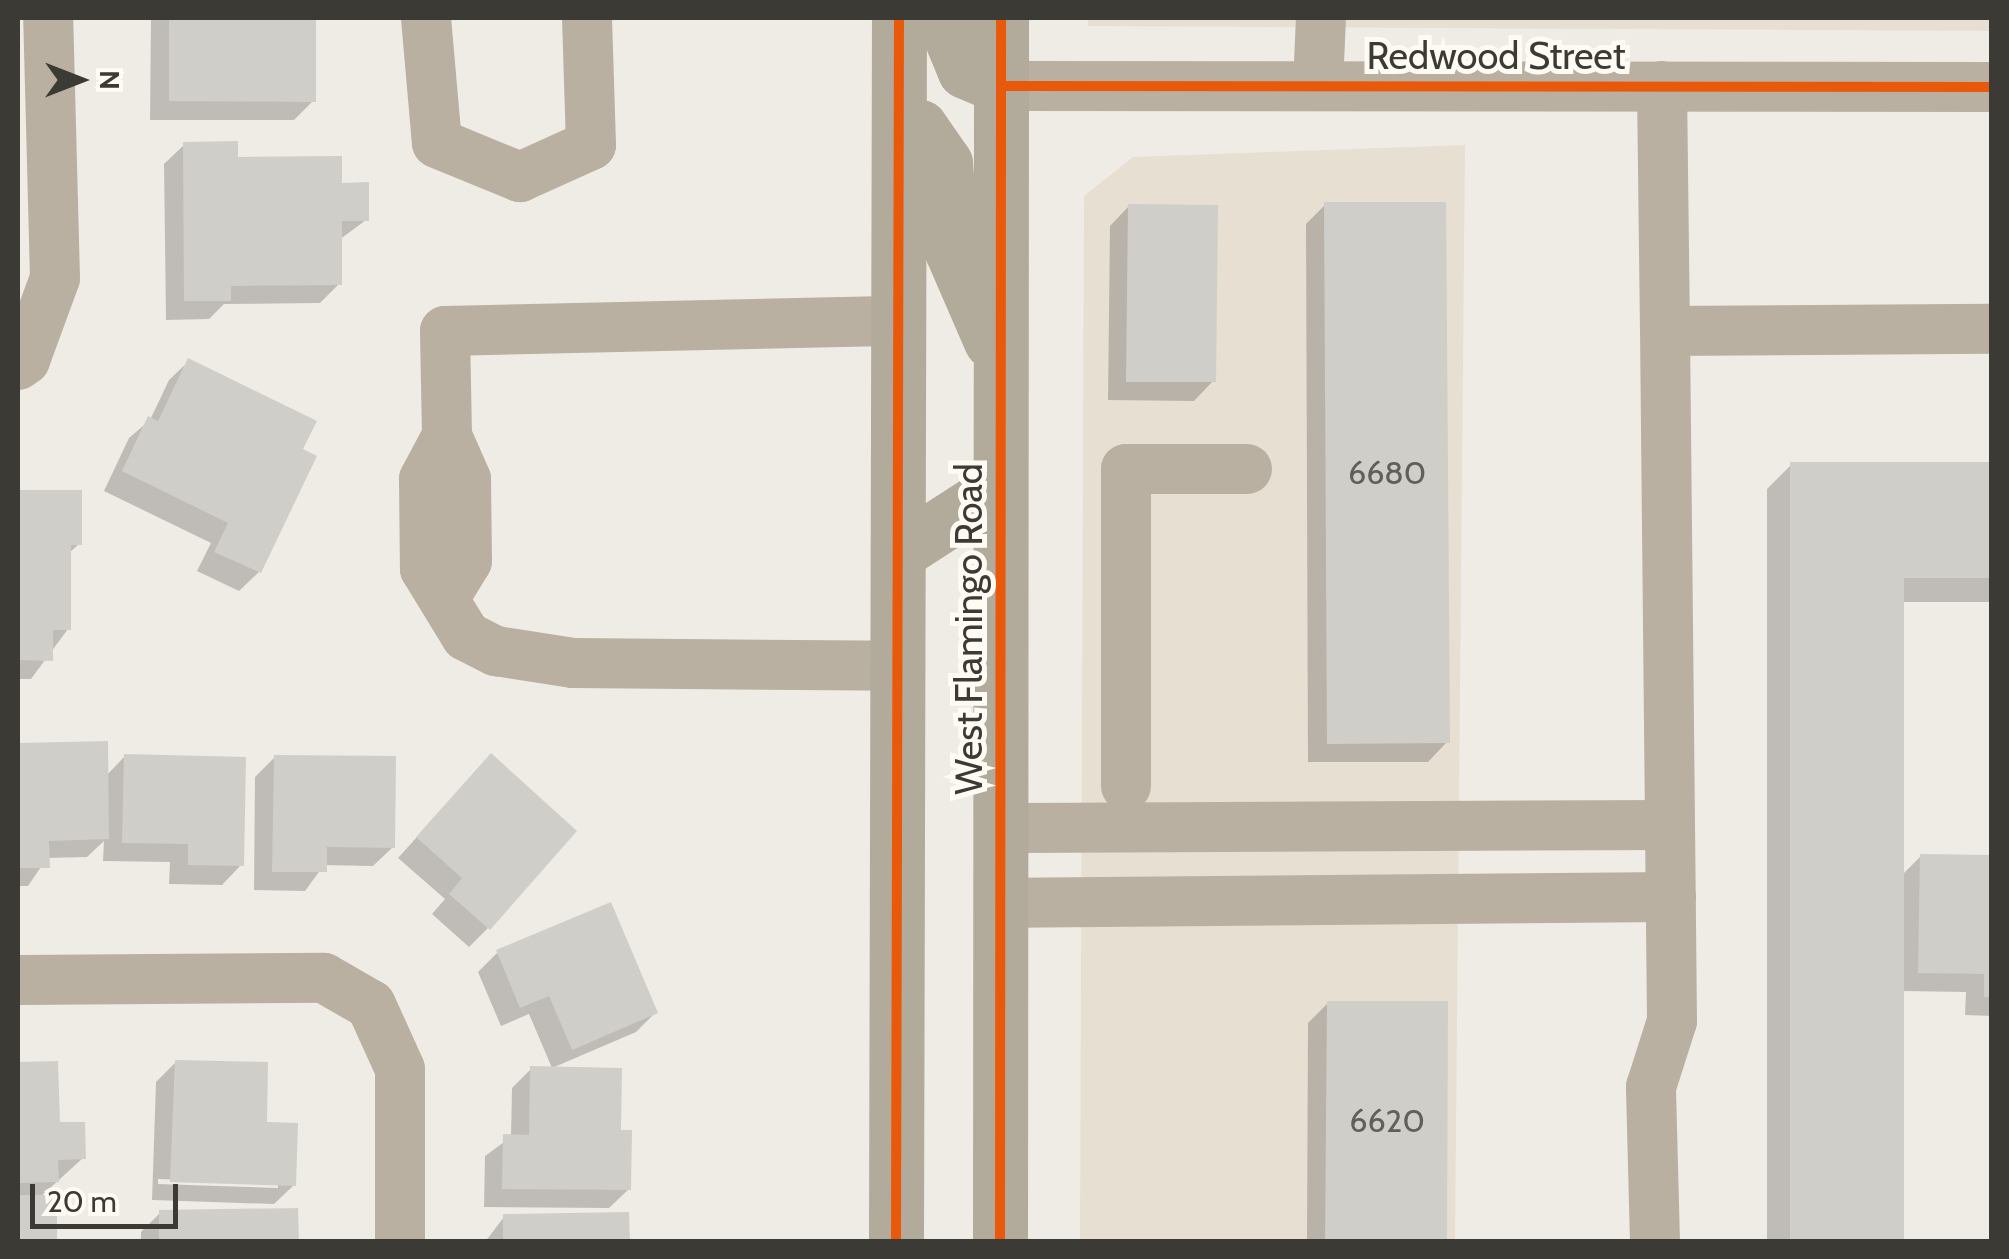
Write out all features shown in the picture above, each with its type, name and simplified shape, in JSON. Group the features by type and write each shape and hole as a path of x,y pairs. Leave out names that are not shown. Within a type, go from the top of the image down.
{"main road":[{"name":"West Flamingo Road","path":"896,1242 899,18"},
{"path":"943,18 952,54 964,70 1001,86"},
{"name":"West Flamingo Road","path":"1000,1242 1001,18"},
{"path":"899,123 920,128 945,162 952,251 1000,362"},
{"path":"898,553 1000,487"}],"street":[{"path":"21,362 56,278 48,18"},
{"path":"426,18 437,143 520,177 591,145 587,18"},
{"path":"1318,86 1321,18"},
{"name":"Redwood Street","path":"1001,86 1992,87"},
{"path":"1654,1242 1651,1087 1672,1021 1662,86"},
{"path":"898,666 526,657 466,636 425,570 424,480 447,436 445,331 899,321"},
{"path":"1665,331 1992,328"},
{"path":"1126,786 1126,470 1246,470"},
{"path":"999,828 1670,825"},
{"path":"1000,904 1670,898"},
{"path":"18,980 324,978 371,1005 400,1069 400,1242"}],"shaded area":[{"path":"1088,18 1991,18 1992,31 1088,26"},
{"path":"1465,145 1455,1241 1080,1242 1084,196 1133,157"}],"building":[{"path":"169,18 316,18 316,102 169,101"},
{"path":"238,141 238,157 342,156 342,183 369,182 369,221 342,221 342,285 231,286 231,301 184,301 183,142"},
{"path":"1324,202 1446,202 1450,743 1327,744"},
{"path":"1128,204 1218,205 1216,382 1126,382"},
{"path":"188,358 317,421 303,449 317,456 261,573 214,552 228,523 122,471 148,416 158,421"},
{"path":"1790,462 1992,462 1992,578 1904,578 1904,1242 1790,1242"},
{"path":"18,490 82,490 82,545 71,545 71,630 53,630 53,661 18,660"},
{"path":"108,741 109,839 49,841 50,868 18,868 18,743"},
{"path":"491,753 577,831 490,930 449,894 462,878 416,837"},
{"path":"124,754 246,757 244,866 188,865 188,844 122,843"},
{"path":"274,755 396,756 395,848 327,847 327,872 272,872"},
{"path":"1920,854 1992,855 1992,997 1984,997 1984,974 1918,973"},
{"path":"611,902 658,1013 572,1050 549,996 520,1008 496,950"},
{"path":"1327,1001 1448,1001 1447,1242 1325,1242"},
{"path":"175,1060 268,1062 267,1122 298,1123 296,1186 170,1182"},
{"path":"58,1061 60,1122 85,1122 86,1159 58,1160 59,1182 18,1183 18,1062"},
{"path":"530,1066 622,1068 621,1130 632,1130 631,1190 502,1189 503,1134 529,1135"},
{"path":"18,1195 57,1195 57,1242 18,1242"},
{"path":"298,1208 299,1242 159,1242 159,1210"},
{"path":"629,1212 630,1242 503,1242 503,1214"}],"cycle path":[{"path":"896,1242 899,18"},
{"path":"1000,1242 1001,18"},
{"path":"1001,86 1992,87"}]}
